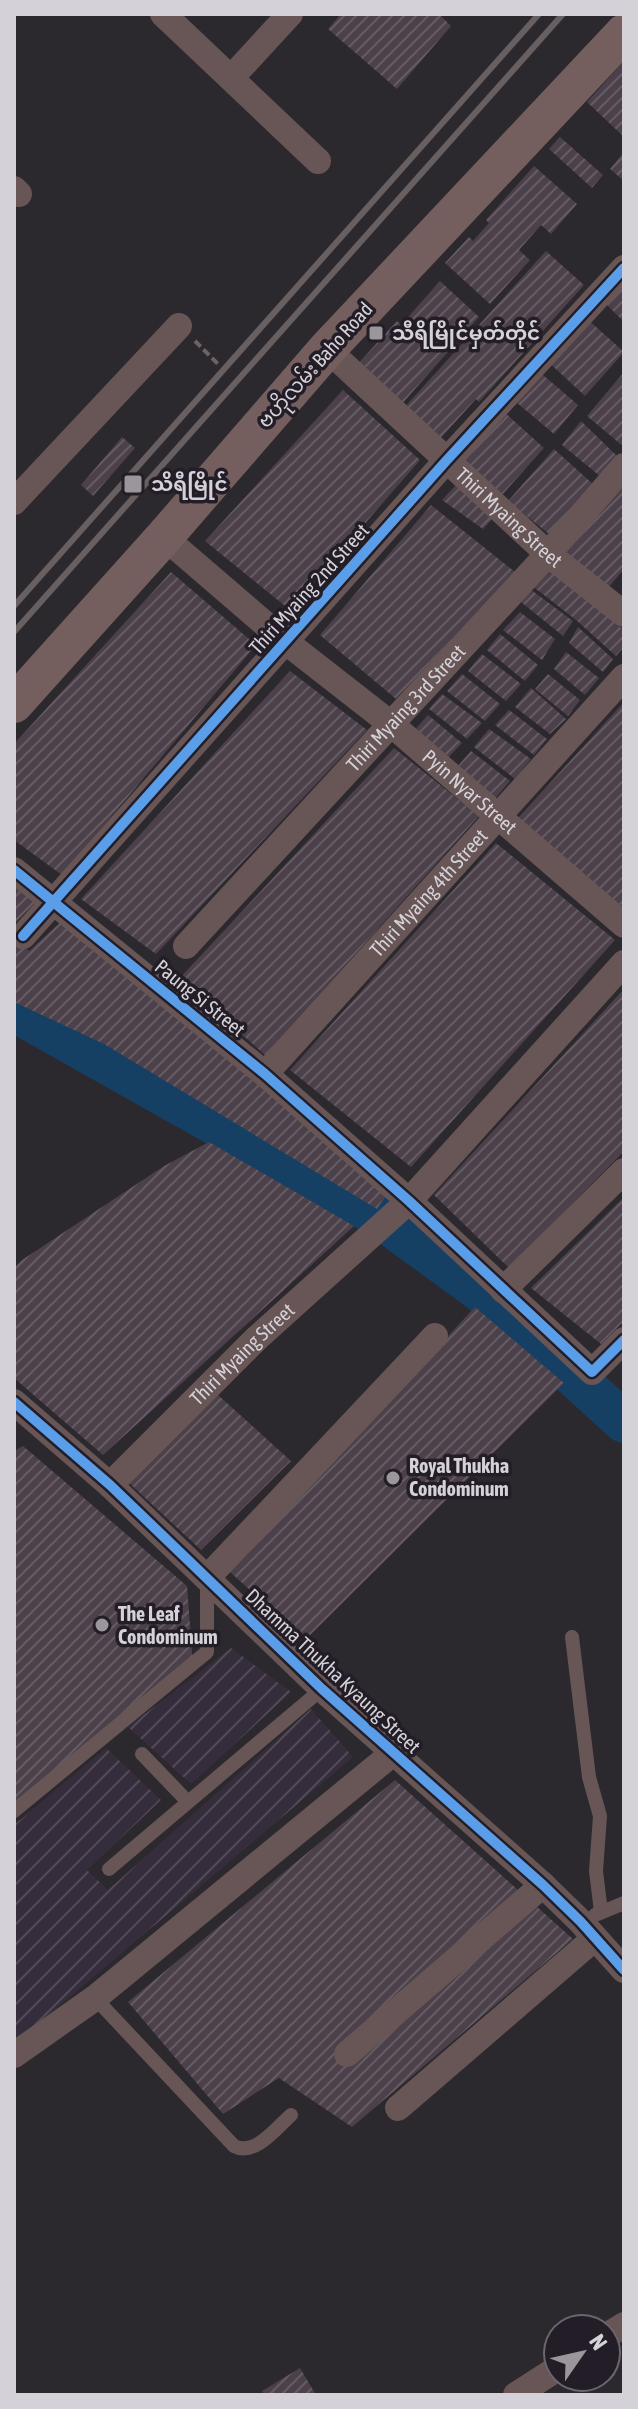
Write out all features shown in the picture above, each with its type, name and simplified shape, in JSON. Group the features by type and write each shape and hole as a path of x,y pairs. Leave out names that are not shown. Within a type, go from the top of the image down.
{"main road":[{"name":"ဗဟိုလမ်း Baho Road","path":"14,704 327,349 624,33"}],"street":[{"path":"163,14 318,161"},
{"path":"231,78 290,14"},
{"name":"Thiri Myaing 2nd Street","path":"23,936 446,461 624,268"},
{"path":"14,502 179,326"},
{"name":"Thiri Myaing Street","path":"327,349 548,554 624,614"},
{"name":"Thiri Myaing 3rd Street","path":"186,946 548,554 624,466"},
{"name":"Pyin Nyar Street","path":"164,537 286,642 391,724 624,925"},
{"name":"Thiri Myaing 4th Street","path":"265,1074 624,677"},
{"name":"Paung Si Street","path":"14,870 265,1074 359,1159 393,1215"},
{"name":"Thiri Myaing Street","path":"110,1485 256,1339 393,1215 624,963"},
{"path":"503,1290 624,1171"},
{"path":"393,1215 503,1290 592,1372 624,1340"},
{"path":"207,1578 435,1336"},
{"name":"Dhamma Thukha Kyaung Street","path":"18,1412 110,1485 322,1689 543,1885 592,1924 624,1970"},
{"path":"14,2055 95,1998 393,1753"},
{"path":"347,2054 543,1885"},
{"path":"398,2108 592,1924"},
{"path":"516,2395 542,2378"}],"lane":[{"path":"14,1811 207,1652 207,1578"},
{"path":"572,1637 589,1777 600,1816 592,1924"},
{"path":"109,1869 322,1689"},
{"path":"142,1754 188,1802"},
{"path":"592,1924 624,1903"},
{"path":"95,1998 234,2146 242,2150 251,2149 291,2115"}],"path":[{"path":"179,326 220,366"}],"shaded area":[{"path":"231,1648 291,1692 191,1784 128,1727"},
{"path":"311,1709 353,1757 20,2039 14,2034 14,1825 106,1748 161,1800 87,1870 108,1890"}],"building":[{"path":"341,14 439,14 451,26 397,89 328,29"},
{"path":"624,61 624,137 587,102"},
{"path":"560,137 603,175 592,188 549,149"},
{"path":"624,152 624,181 610,169"},
{"path":"534,166 577,204 551,234 541,225 519,250 530,260 490,304 445,263 469,237 473,241 489,223 486,220"},
{"path":"546,251 584,285 479,402 476,399 438,441 403,409"},
{"path":"624,278 624,322 602,300"},
{"path":"440,281 479,317 400,406 356,366 397,321 401,325"},
{"path":"584,316 624,352 585,396 545,359"},
{"path":"535,368 578,405 554,434 510,397"},
{"path":"624,372 624,447 587,416"},
{"path":"343,390 420,460 290,610 205,541"},
{"path":"503,411 544,448 502,495 461,458"},
{"path":"581,421 618,457 601,477 562,445"},
{"path":"122,437 135,448 93,496 81,485"},
{"path":"554,449 594,485 549,534 508,501"},
{"path":"624,483 624,569 608,588 566,552"},
{"path":"457,484 495,516 483,529 442,500"},
{"path":"431,505 515,572 396,699 320,635"},
{"path":"546,566 624,630 624,647 616,656 531,585"},
{"path":"171,572 256,645 62,875 14,840 14,744"},
{"path":"530,589 573,621 563,636 521,602"},
{"path":"520,612 555,639 542,660 503,630"},
{"path":"578,627 613,659 603,672 569,643"},
{"path":"500,634 538,665 525,681 487,650"},
{"path":"566,652 599,678 585,695 554,669"},
{"path":"482,654 521,684 506,701 468,671"},
{"path":"290,671 367,730 156,954 81,899"},
{"path":"462,674 500,704 485,721 447,691"},
{"path":"548,674 580,700 568,716 535,689"},
{"path":"531,688 566,719 550,734 515,707"},
{"path":"442,694 482,723 467,739 429,709"},
{"path":"624,702 624,911 518,818"},
{"path":"509,710 547,739 534,755 495,725"},
{"path":"428,715 462,743 445,761 413,732"},
{"path":"489,729 531,759 515,779 474,747"},
{"path":"394,748 479,816 265,1055 179,979"},
{"path":"471,751 510,781 492,802 456,768"},
{"path":"496,843 615,940 411,1167 290,1070"},
{"path":"14,878 40,898 14,924"},
{"path":"62,921 389,1191 377,1209 104,1044 14,1002 14,938 29,951"},
{"path":"624,989 624,1151 508,1267 434,1195"},
{"path":"209,1142 354,1226 103,1455 14,1378 14,1268 164,1166"},
{"path":"624,1197 624,1321 601,1344 531,1288"},
{"name":"Royal Thukha Condominum","path":"475,1307 564,1383 305,1640 230,1572"},
{"path":"218,1395 291,1461 201,1550 127,1481"},
{"name":"The Leaf Condominum","path":"23,1446 187,1586 193,1665 14,1803 14,1451"},
{"path":"395,1780 573,1939 352,2127 279,2078 223,2114 128,2002"},
{"path":"300,2368 316,2395 265,2395 262,2391"}],"waterway":[{"path":"14,1011 376,1215 479,1290 624,1422"}],"railway":[{"path":"14,606 539,14"},
{"path":"14,632 563,14"}],"cycle path":[{"path":"23,936 446,461 624,268"},
{"path":"14,870 265,1074 409,1201 592,1372 624,1340"},
{"path":"14,1402 110,1485 322,1689 543,1885 624,1970"}],"place":[{"name":"သီရိမြိုင်မှတ်တိုင်","path":"376,333"},
{"name":"သိရီမြိုင်","path":"133,484"},
{"name":"Royal Thukha Condominum","path":"393,1478"},
{"name":"The Leaf Condominum","path":"102,1625"}]}
